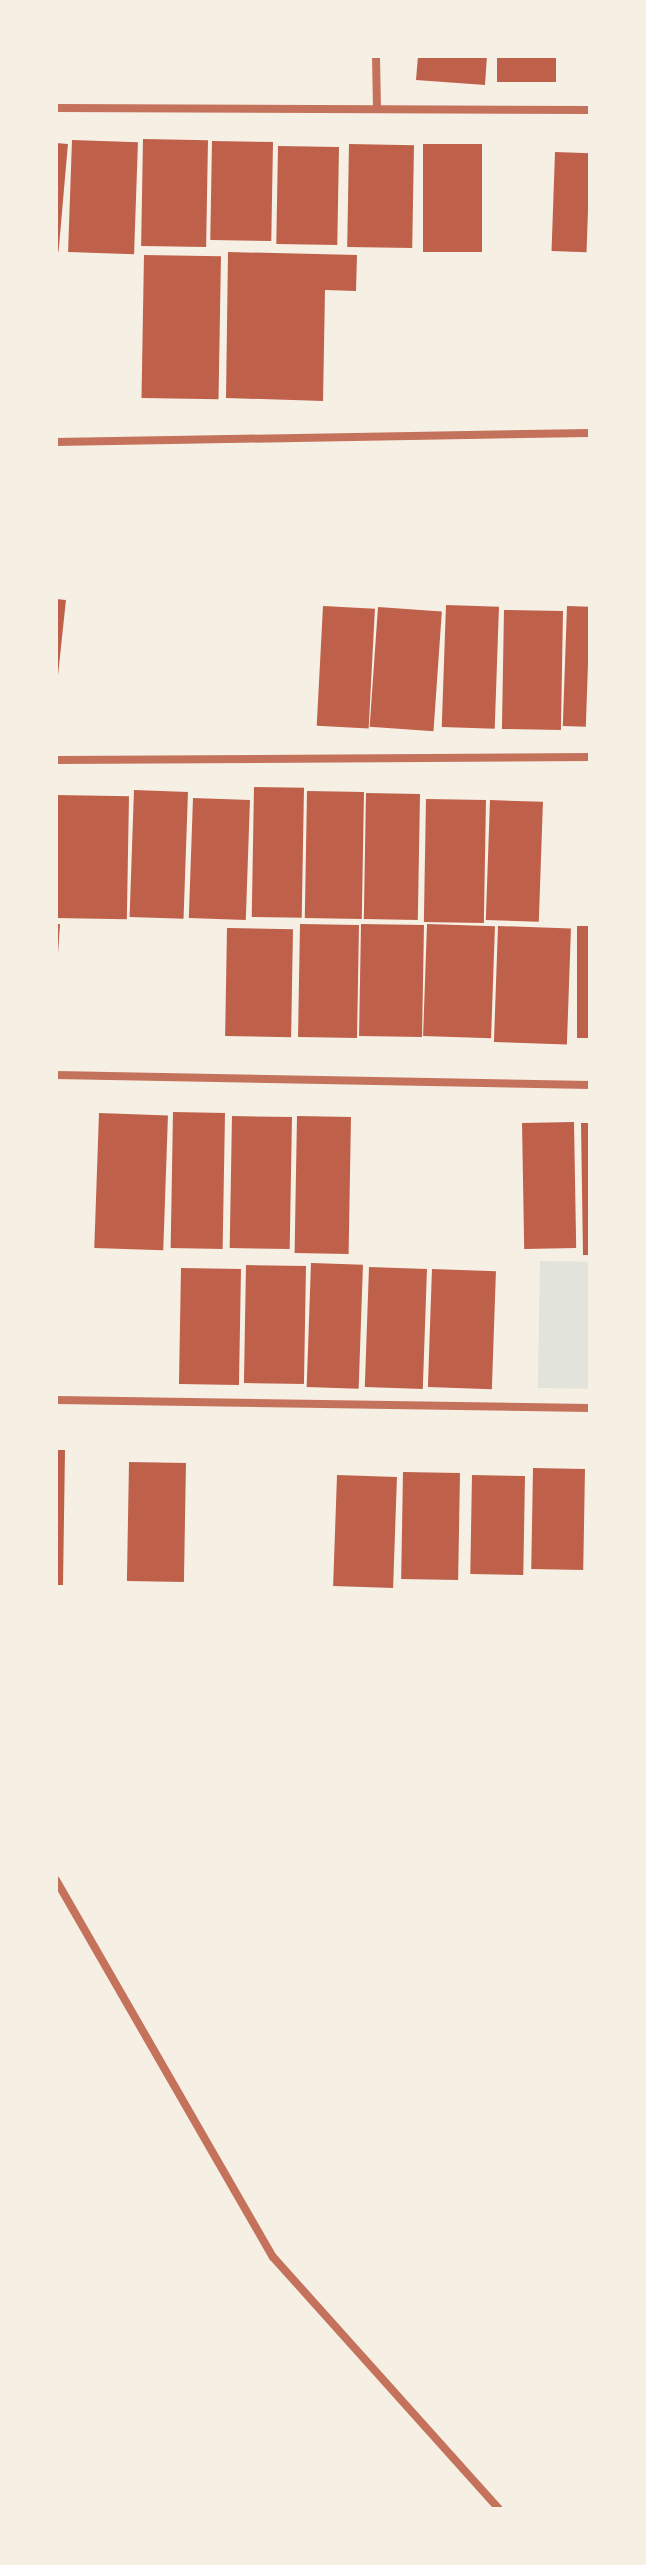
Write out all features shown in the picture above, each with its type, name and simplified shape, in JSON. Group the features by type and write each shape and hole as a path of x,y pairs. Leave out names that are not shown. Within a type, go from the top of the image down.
{"street":[{"path":"376,56 377,107"},
{"path":"56,108 590,110"},
{"path":"56,442 590,433"},
{"path":"56,760 590,757"},
{"path":"56,1075 590,1085"},
{"path":"56,1400 590,1408"},
{"path":"56,1880 273,2257 499,2509"}],"shaded area":[{"path":"540,1261 590,1262 588,1389 538,1388"}],"building":[{"path":"418,56 487,56 485,85 416,80"},
{"path":"497,56 556,56 556,82 497,82"},
{"path":"143,139 208,140 206,247 141,246"},
{"path":"72,140 138,142 134,254 68,252"},
{"path":"212,141 273,142 271,241 210,240"},
{"path":"56,143 68,144 59,252 56,251"},
{"path":"349,144 414,145 412,248 347,247"},
{"path":"423,144 482,144 482,252 423,252"},
{"path":"278,146 339,147 337,245 276,244"},
{"path":"555,152 590,153 587,252 552,251"},
{"path":"228,252 357,255 356,291 325,290 323,401 226,398"},
{"path":"144,255 221,256 218,399 142,398"},
{"path":"56,599 66,600 56,695"},
{"path":"446,605 499,607 495,729 442,727"},
{"path":"323,606 375,609 369,729 317,726"},
{"path":"567,606 590,607 586,727 563,726"},
{"path":"378,607 442,611 433,731 370,727"},
{"path":"504,610 563,611 561,730 502,729"},
{"path":"254,787 304,788 302,918 252,917"},
{"path":"134,790 188,792 184,919 130,917"},
{"path":"307,791 364,792 362,919 305,918"},
{"path":"366,793 420,794 418,920 364,919"},
{"path":"56,795 129,796 127,919 56,918"},
{"path":"193,798 250,800 246,920 189,918"},
{"path":"426,799 486,800 484,923 424,922"},
{"path":"490,800 543,802 539,922 486,920"},
{"path":"56,924 60,924 58,954 56,953"},
{"path":"300,924 359,925 357,1038 298,1037"},
{"path":"361,924 424,925 422,1037 359,1036"},
{"path":"427,924 495,926 491,1038 423,1036"},
{"path":"498,926 571,929 567,1044 494,1042"},
{"path":"577,926 590,926 590,1038 577,1038"},
{"path":"227,928 293,929 291,1037 225,1036"},
{"path":"173,1112 225,1113 223,1249 171,1248"},
{"path":"99,1113 168,1115 163,1250 94,1248"},
{"path":"232,1116 292,1117 290,1249 230,1248"},
{"path":"297,1116 351,1117 349,1254 295,1253"},
{"path":"574,1122 576,1248 524,1249 522,1123"},
{"path":"581,1123 590,1123 590,1255 583,1255"},
{"path":"311,1263 363,1265 359,1389 307,1387"},
{"path":"246,1265 306,1266 304,1384 244,1383"},
{"path":"369,1267 427,1269 423,1389 365,1387"},
{"path":"181,1268 241,1269 239,1385 179,1384"},
{"path":"432,1269 496,1271 492,1389 428,1387"},
{"path":"56,1450 65,1450 63,1585 56,1585"},
{"path":"129,1462 186,1463 184,1582 127,1581"},
{"path":"533,1468 585,1469 583,1570 531,1569"},
{"path":"403,1472 460,1473 458,1580 401,1579"},
{"path":"337,1475 397,1477 393,1588 333,1586"},
{"path":"472,1475 525,1476 523,1575 470,1574"}]}
